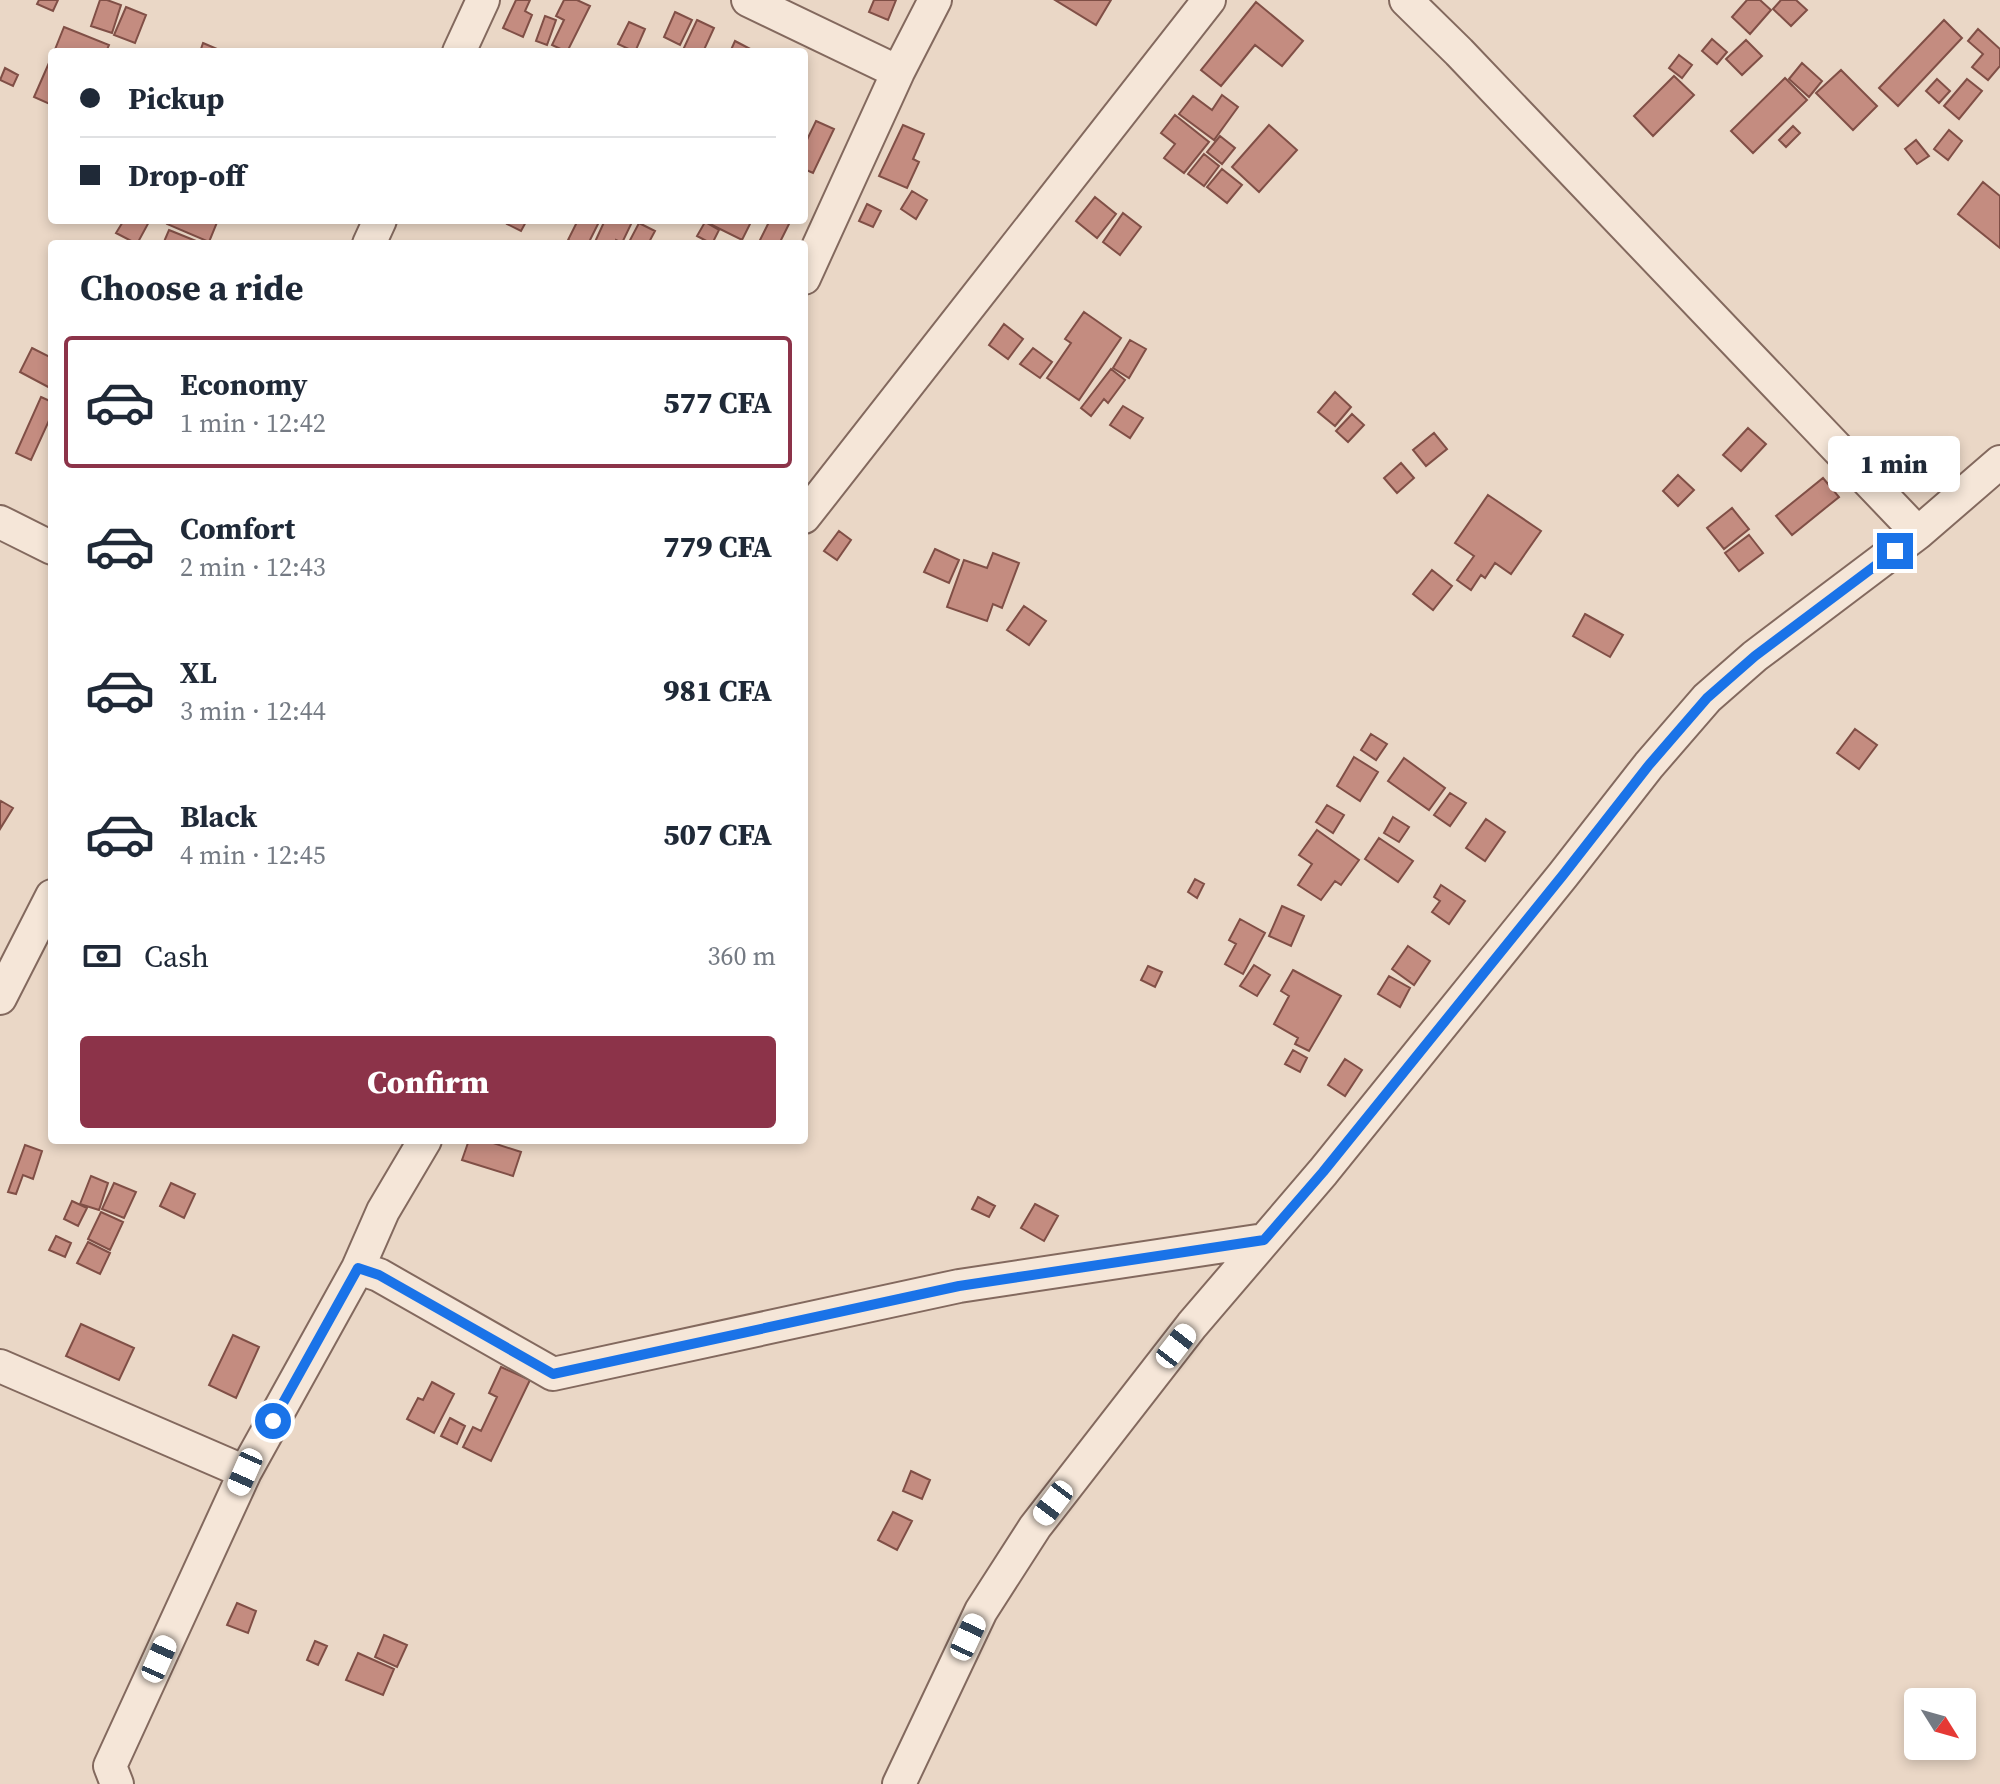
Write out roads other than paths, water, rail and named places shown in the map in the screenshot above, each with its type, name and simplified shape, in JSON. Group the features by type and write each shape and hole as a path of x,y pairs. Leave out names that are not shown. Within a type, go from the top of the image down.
{"street":[{"path":"461,48 483,0"},
{"path":"748,0 898,72"},
{"path":"808,269 898,72 935,0"},
{"path":"808,512 1209,0"},
{"path":"1406,0 1918,533"},
{"path":"899,1784 981,1611 1035,1527 1192,1325 1323,1172 1649,765 1707,698 1755,656 1918,533 2000,462"},
{"path":"0,522 48,546"},
{"path":"0,998 48,904"},
{"path":"117,1784 110,1766 245,1472 358,1268 383,1211 423,1144"},
{"path":"358,1268 379,1275 553,1374 959,1286 1264,1240"},
{"path":"0,1366 245,1472"}]}
